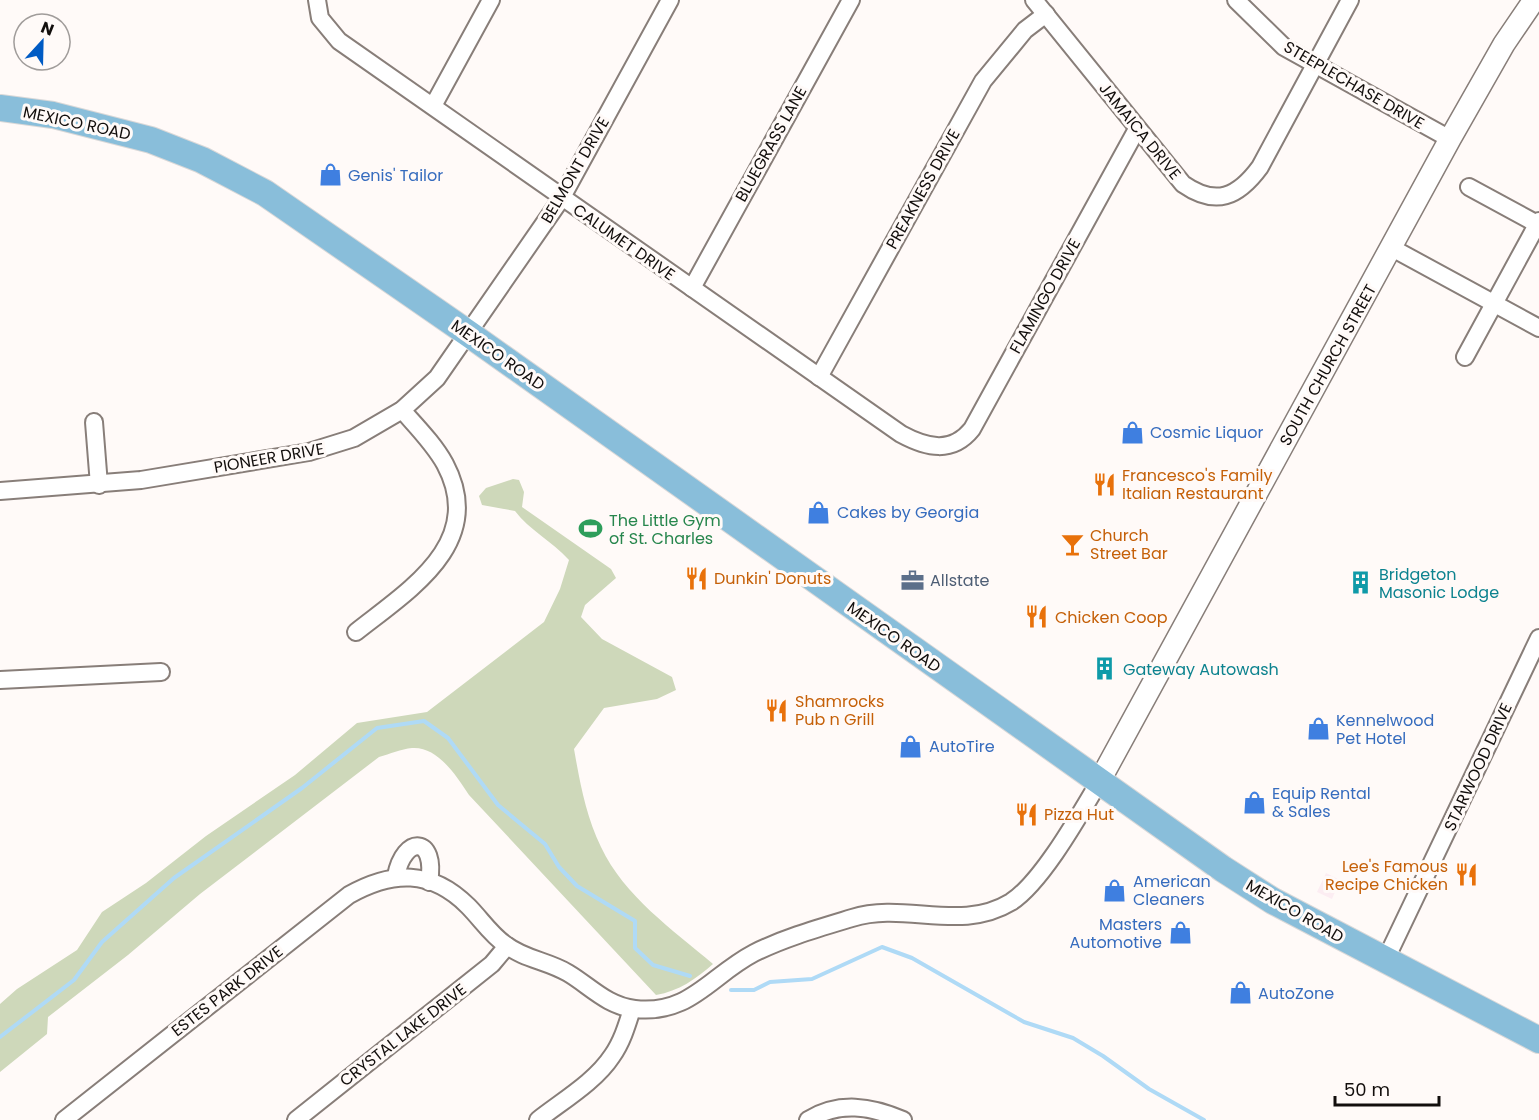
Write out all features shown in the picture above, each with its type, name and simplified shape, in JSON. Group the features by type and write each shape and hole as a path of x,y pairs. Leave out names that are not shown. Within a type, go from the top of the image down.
{"main road":[{"name":"MEXICO ROAD","path":"0,108 53,115 100,125 151,140 202,160 294,211 1099,782 1273,901 1539,1041"}],"street":[{"name":"CALUMET DRIVE","path":"317,0 320,18 339,41 561,199 901,434 917,443 940,448"},
{"path":"433,106 491,0"},
{"name":"BELMONT DRIVE","path":"469,334 561,199 670,0"},
{"name":"BLUEGRASS LANE","path":"692,288 851,0"},
{"name":"JAMAICA DRIVE","path":"1034,0 1183,184 1194,191 1222,197 1235,193 1249,182 1260,167 1350,0"},
{"name":"STEEPLECHASE DRIVE","path":"1236,0 1275,40 1316,66 1450,139"},
{"name":"SOUTH CHURCH STREET","path":"632,1009 666,1008 683,1003 753,954 855,917 878,913 952,918 975,917 995,911 1013,900 1030,884 1082,812 1450,139 1504,44 1534,0"},
{"name":"PREAKNESS DRIVE","path":"819,377 983,81 1025,30 1046,14"},
{"name":"FLAMINGO DRIVE","path":"940,448 964,438 972,429 1137,129"},
{"path":"1464,357 1538,223 1469,186"},
{"path":"1392,248 1539,328"},
{"name":"PIONEER DRIVE","path":"0,491 99,485 276,458 335,446 379,425 402,410 438,378 469,334"},
{"path":"356,632 434,568 452,532 456,495 452,479 437,450 402,410"},
{"path":"94,422 99,485"},
{"name":"STARWOOD DRIVE","path":"1386,961 1539,638"},
{"path":"0,680 160,672"},
{"path":"396,876 399,863 406,852 411,847 419,846 427,850 430,857 429,882"},
{"name":"ESTES PARK DRIVE","path":"64,1120 349,895 366,886 396,876 429,882 451,893 467,905 507,946 567,973 603,999 632,1009"},
{"name":"CRYSTAL LAKE DRIVE","path":"296,1120 492,964 507,946"},
{"path":"538,1120 596,1074 612,1058 632,1009"},
{"path":"808,1120 821,1112 854,1107 887,1113 903,1120"}],"shaded area":[{"path":"1326,873 1340,880 1332,899 1317,892"}],"green space":[{"path":"513,479 519,480 524,492 522,507 611,569 616,578 585,605 581,617 602,639 672,677 676,690 657,699 604,708 574,749 587,811 601,847 611,865 636,897 713,964 687,984 656,995 469,795 446,764 430,752 412,748 379,757 200,894 128,955 48,1017 47,1034 0,1072 0,1004 17,989 77,950 102,912 146,883 206,836 295,775 357,723 427,712 544,622 560,589 569,560 515,511 482,505 479,496 486,488"}],"waterway":[{"path":"0,1037 74,980 102,942 174,878 302,788 377,728 424,721 448,738 498,805 545,844 559,867 577,886 635,921 635,948 653,965 690,976"},
{"path":"731,990 754,990 770,982 812,979 882,947 912,958 1024,1022 1073,1038 1149,1089 1204,1120"}],"place":[{"name":"Genis' Tailor","path":"330,175"},
{"name":"Cosmic Liquor","path":"1132,432"},
{"name":"Francesco's Family Italian Restaurant","path":"1104,484"},
{"name":"Cakes by Georgia","path":"819,512"},
{"name":"The Little Gym of St. Charles","path":"591,529"},
{"name":"Church Street Bar","path":"1072,544"},
{"name":"Dunkin' Donuts","path":"696,578"},
{"name":"Allstate","path":"912,580"},
{"name":"Bridgeton Masonic Lodge","path":"1361,583"},
{"name":"Chicken Coop","path":"1037,617"},
{"name":"Gateway Autowash","path":"1105,669"},
{"name":"Shamrocks Pub n Grill","path":"777,710"},
{"name":"Kennelwood Pet Hotel","path":"1318,729"},
{"name":"AutoTire","path":"911,746"},
{"name":"Equip Rental & Sales","path":"1254,802"},
{"name":"Pizza Hut","path":"1026,814"},
{"name":"Lee's Famous Recipe Chicken","path":"1466,875"},
{"name":"American Cleaners","path":"1115,890"},
{"name":"Masters Automotive","path":"1180,933"},
{"name":"AutoZone","path":"1240,993"}]}
